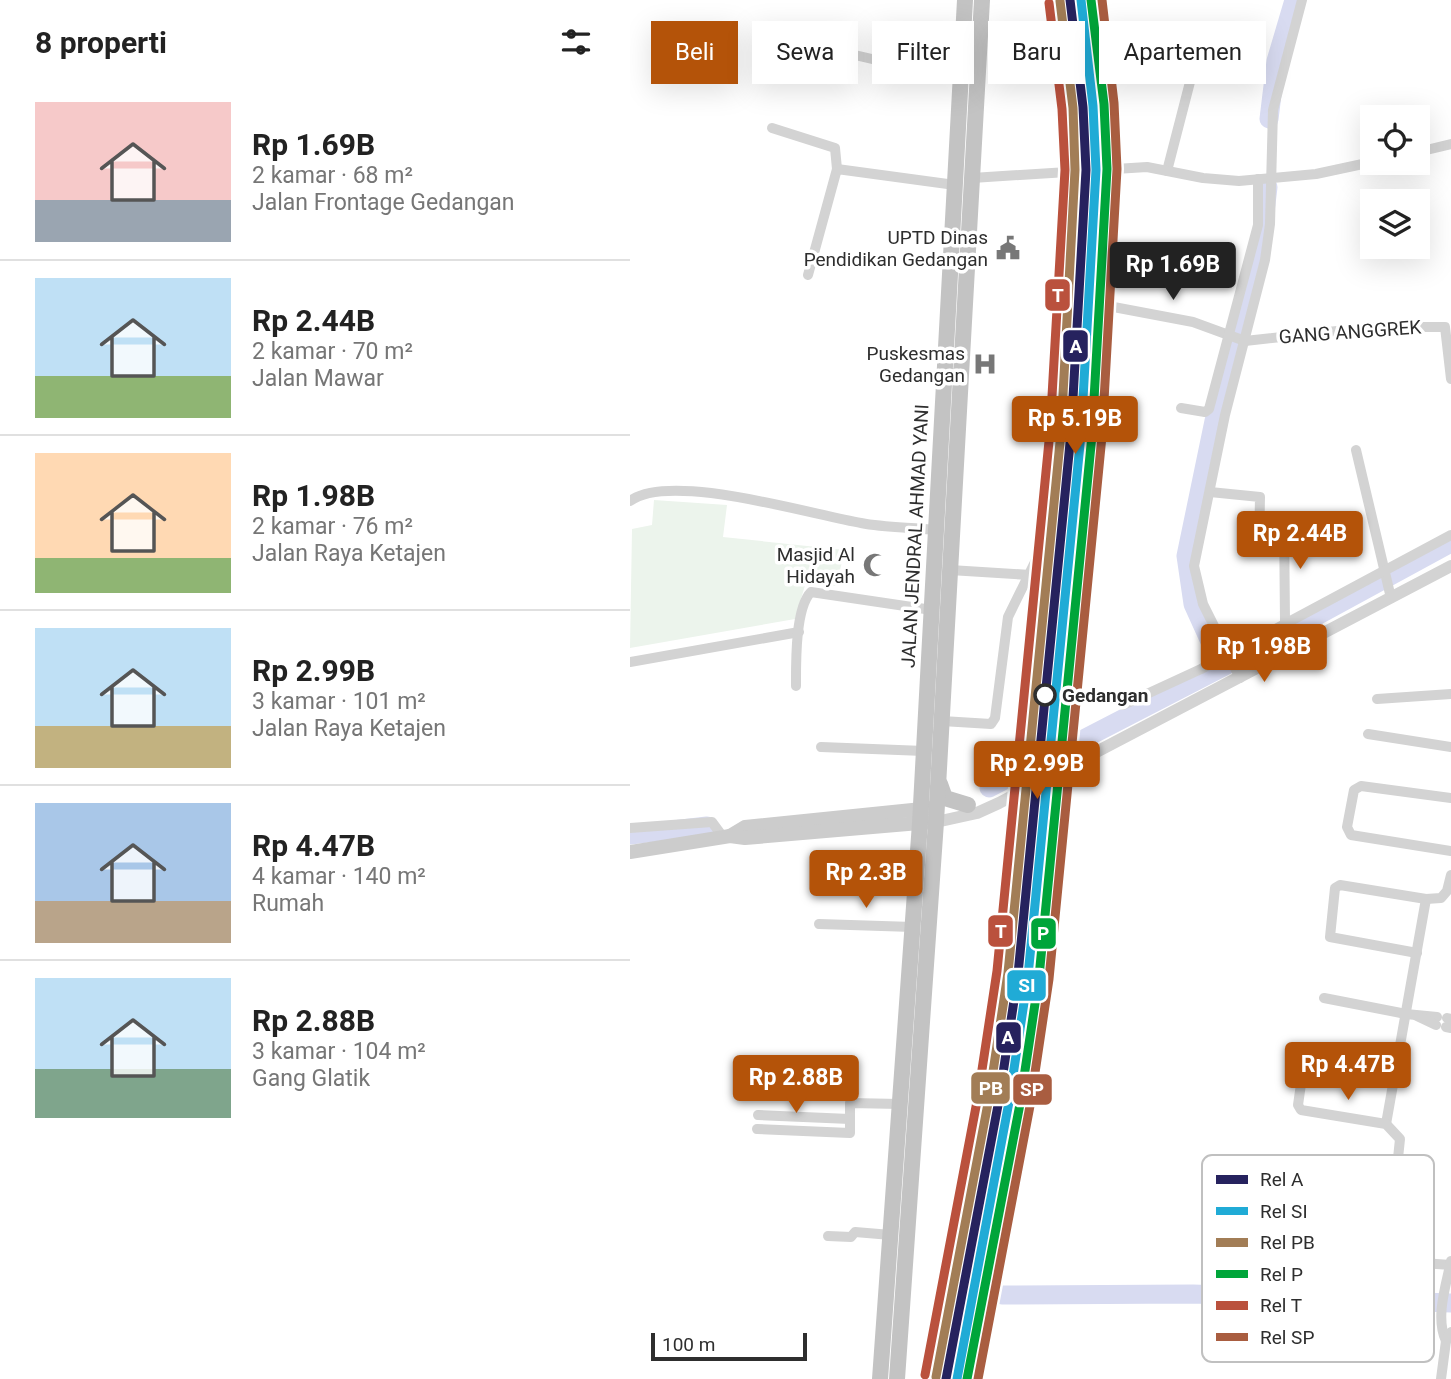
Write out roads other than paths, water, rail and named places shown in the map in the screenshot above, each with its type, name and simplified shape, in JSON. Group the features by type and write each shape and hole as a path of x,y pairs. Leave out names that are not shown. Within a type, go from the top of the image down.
{"highway":[{"name":"JALAN JENDRAL AHMAD YANI","path":"964,21 965,0"},
{"name":"JALAN JENDRAL AHMAD YANI","path":"929,815 939,771 982,0"},
{"name":"JALAN JENDRAL AHMAD YANI","path":"929,815 924,751 960,84"},
{"path":"939,771 945,798 968,805"},
{"path":"880,1379 913,927 929,815"},
{"path":"897,1379 929,815"}],"main road":[{"path":"630,852 727,836 745,827 929,815"}],"street":[{"path":"942,721 993,722 1008,617 1037,558 1050,492 1063,383 1074,172 1055,0"},
{"path":"1096,0 1099,21"},
{"path":"1238,675 1203,604 1194,566 1225,415 1258,225 1273,110 1302,0"},
{"path":"961,1379 1017,1084 1062,758 1086,524 1103,305 1105,84"},
{"path":"1167,171 1189,84"},
{"path":"772,128 835,148 837,169 808,275"},
{"path":"1430,149 1451,144"},
{"path":"972,178 1147,167 1203,178 1265,179 1316,174 1360,165"},
{"path":"837,169 955,185"},
{"path":"1181,408 1205,412 1209,409 1237,338 1266,250 1265,179"},
{"path":"1103,305 1193,322 1237,338"},
{"name":"GANG ANGGREK","path":"1237,338 1374,327 1445,327 1451,379"},
{"path":"1356,450 1390,596"},
{"path":"630,501 638,496 670,492 719,493 870,525 936,530"},
{"path":"1210,492 1260,497 1259,548"},
{"path":"1284,520 1285,622"},
{"path":"1123,705 1228,656 1285,622 1385,575 1451,535"},
{"path":"929,815 976,813 999,803 1062,758 1238,675 1451,566"},
{"path":"950,570 1030,575"},
{"path":"796,686 799,632 805,598 811,592 932,610"},
{"path":"630,662 799,632"},
{"path":"1377,699 1451,694"},
{"path":"1368,734 1451,747"},
{"path":"821,747 924,751"},
{"path":"1451,798 1361,786 1354,790 1347,827 1351,835 1451,851"},
{"path":"929,815 968,805 999,803"},
{"path":"630,828 712,822 727,836"},
{"path":"1416,953 1330,937 1335,888 1340,885 1426,899 1444,895 1451,875"},
{"path":"1386,1124 1426,899"},
{"path":"819,924 913,927"},
{"path":"1324,998 1445,1022"},
{"path":"1395,1074 1309,1059 1304,1063 1298,1105 1301,1110 1386,1124 1400,1139 1398,1155"},
{"path":"757,1129 850,1133 850,1103 900,1104"},
{"path":"758,1115 850,1118"},
{"path":"828,1236 851,1237 855,1232 891,1235"},
{"path":"1441,1379 1447,1334 1442,1316 1451,1264"}],"waterway":[{"path":"1269,119 1276,61 1294,0"},
{"path":"1217,657 1193,604 1186,556 1214,421 1261,245 1268,187"},
{"path":"989,788 1223,667 1451,543"},
{"path":"630,835 707,826"},
{"path":"1002,1295 1202,1294"},
{"path":"1434,1302 1451,1303"}],"rail line":[{"name":"A","path":"946,1379 999,1100 1018,974 1071,433 1086,170 1083,107 1070,0"},
{"name":"SI","path":"957,1379 1009,1102 1028,976 1081,434 1096,170 1093,106 1081,0"},
{"name":"P","path":"967,1379 1020,1104 1039,977 1092,435 1107,169 1104,104 1091,0"},
{"name":"SP","path":"978,1379 1030,1106 1049,979 1102,436 1117,169 1114,103 1102,0"},
{"name":"PB","path":"936,1377 989,1098 1008,973 1061,432 1075,170 1073,108 1060,1"},
{"name":"T","path":"925,1375 978,1096 997,971 1050,431 1065,170 1062,109 1049,3"}],"place":[{"name":"UPTD Dinas Pendidikan Gedangan","path":"1008,248"},
{"name":"Puskesmas Gedangan","path":"985,364"},
{"name":"Masjid Al Hidayah","path":"875,565"},
{"name":"Gedangan","path":"1045,695"}]}
